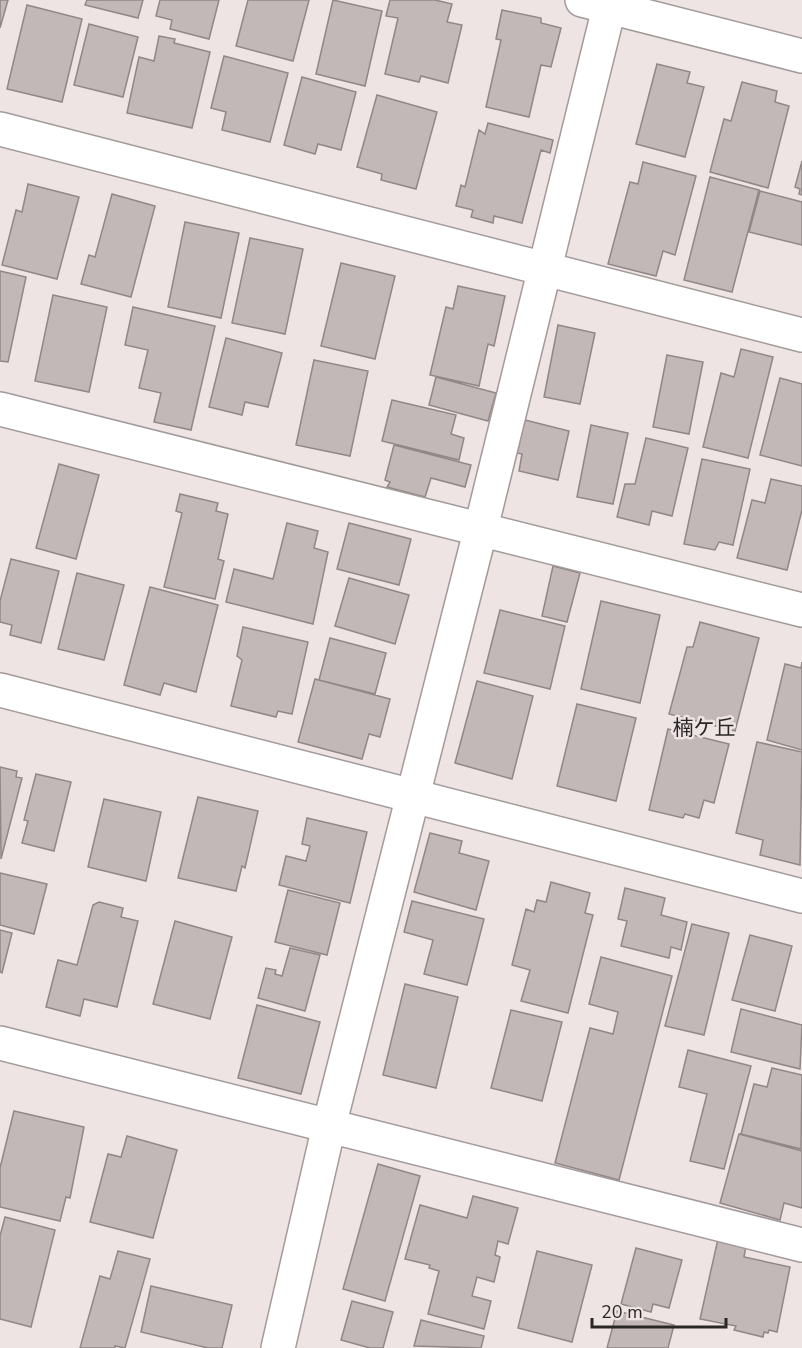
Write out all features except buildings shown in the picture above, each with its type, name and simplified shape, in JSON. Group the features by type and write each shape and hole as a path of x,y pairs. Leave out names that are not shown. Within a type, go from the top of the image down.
{"street":[{"path":"278,1348 328,1126 482,528 544,268 601,2 802,56"},
{"path":"0,129 802,335"},
{"path":"0,409 802,610"},
{"path":"0,690 802,896"},
{"path":"0,1043 802,1245"}],"district":[{"name":"楠ケ丘","path":"704,728"}]}
